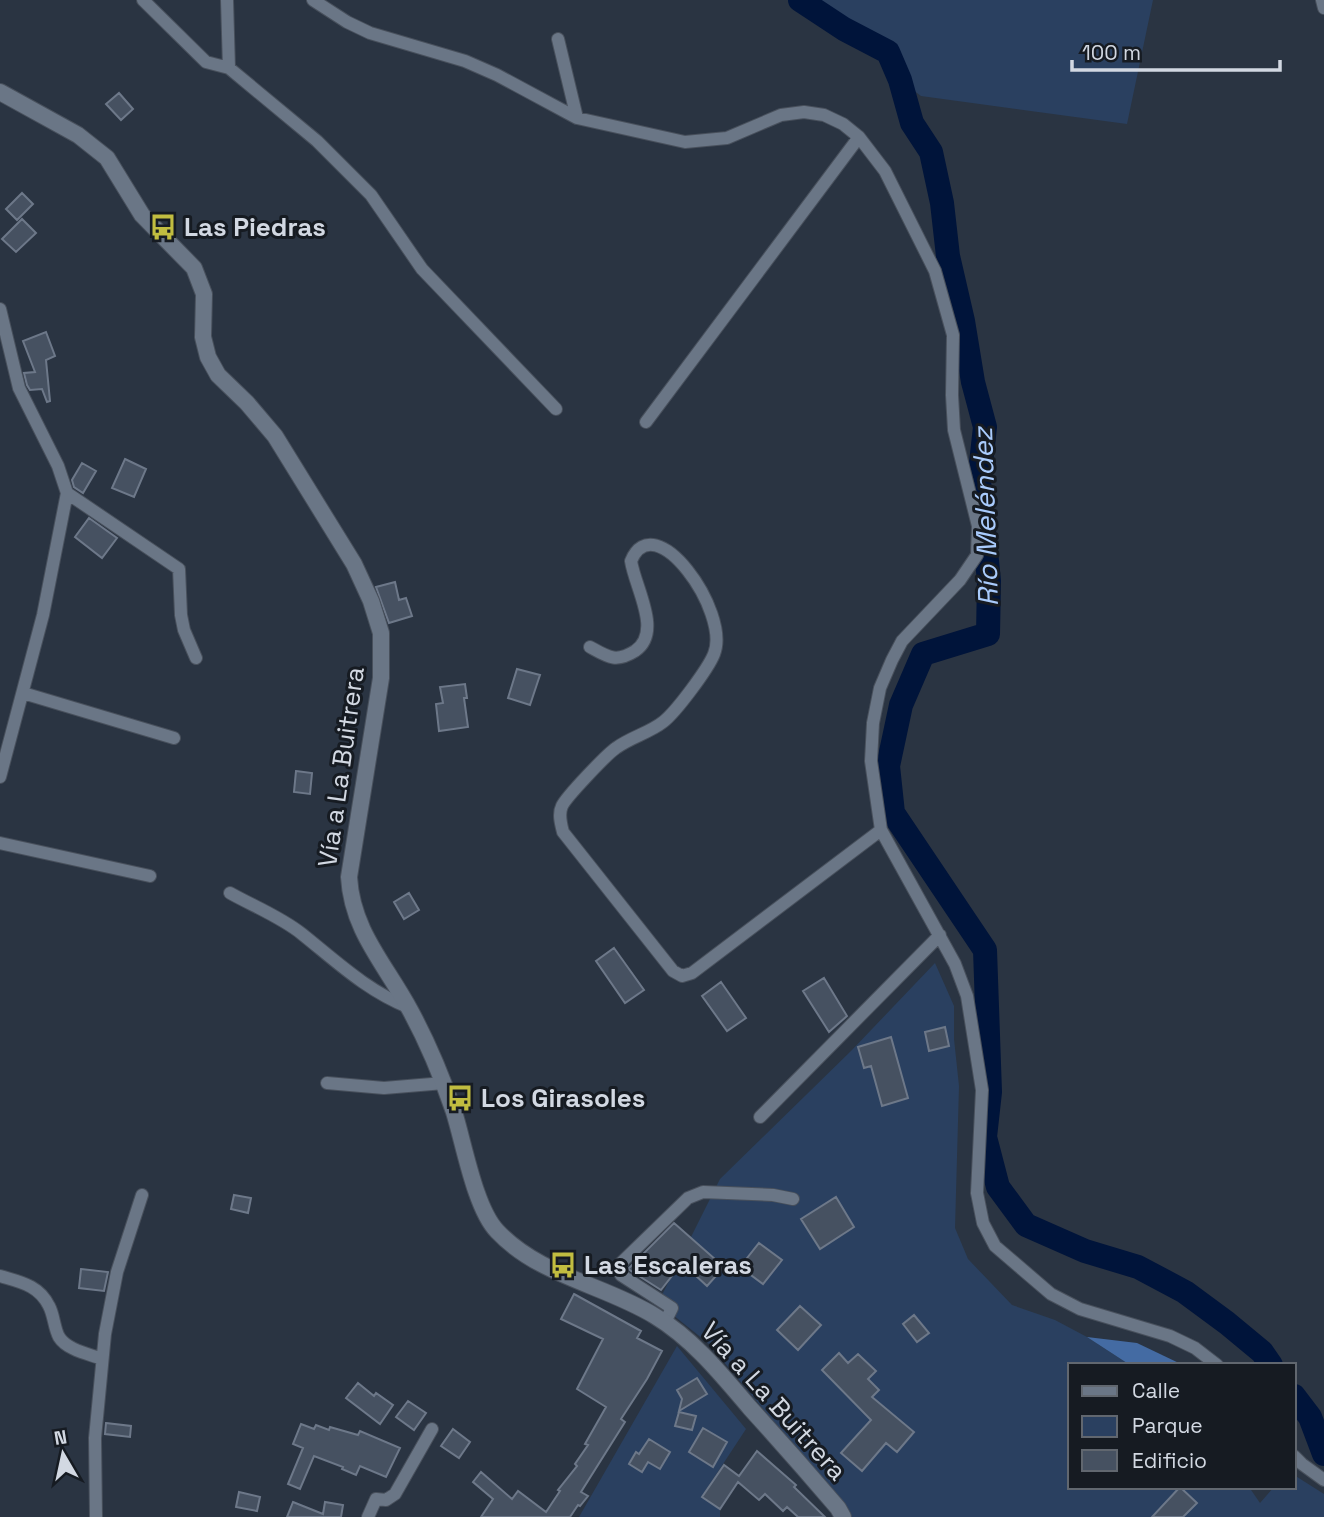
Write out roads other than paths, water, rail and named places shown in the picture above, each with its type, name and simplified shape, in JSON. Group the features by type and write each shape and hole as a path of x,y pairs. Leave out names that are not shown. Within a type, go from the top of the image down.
{"street":[{"path":"143,0 205,62 229,68 317,141 371,195 422,269 556,409"},
{"path":"227,0 229,68"},
{"path":"313,0 370,33 465,61 578,118 685,142 727,138 781,115 804,112 824,114 859,137 885,171 935,271 953,335 954,430 978,526 977,555 960,580 902,642 880,688 873,723 871,761 881,830 940,935 967,996 982,1090 977,1193 983,1223 995,1246 1051,1294 1080,1309 1170,1336 1195,1348 1214,1363"},
{"path":"1322,0 1324,8"},
{"path":"558,39 578,118"},
{"name":"Vía a La Buitrera","path":"0,92 78,135 107,158 142,215 194,268 204,294 203,337 213,366 218,375 247,402 275,436 354,564 371,601 382,633 381,678 349,877 351,898 367,940 410,1008 444,1083 477,1192 494,1228 512,1245 544,1265 643,1309 665,1322 714,1366 843,1517"},
{"path":"646,422 859,137"},
{"path":"0,309 19,388 58,466 67,493 43,615 0,777"},
{"path":"67,493 179,569 182,622 196,658"},
{"path":"590,647 608,657 626,657 642,646 648,637 649,625 631,561 635,552 645,545 657,545 667,550 690,573 712,611 718,633 714,654 677,710 662,724 618,746 607,755 562,805 560,818 563,832 673,971 682,976 692,973 881,830"},
{"path":"23,693 174,738"},
{"path":"0,843 150,876"},
{"path":"230,893 299,932 345,971 388,999 410,1008"},
{"path":"760,1117 940,935"},
{"path":"327,1083 384,1088 444,1083"},
{"path":"665,1322 672,1308 621,1275 618,1268 666,1219 688,1198 703,1192 773,1195 793,1199"},
{"path":"96,1517 94,1438 110,1300 142,1195"},
{"path":"0,1276 22,1281 37,1290 49,1305 60,1338 71,1347 102,1359"},
{"path":"369,1517 376,1499 386,1500 395,1493 432,1429"},
{"path":"1296,1458 1324,1480"}],"waterway":[{"name":"Río Meléndez","path":"800,0 844,29 888,52 900,80 912,123 931,152 942,203 948,256 973,382 985,427 979,481 989,581 988,634 923,654 901,705 888,766 893,813 985,950 990,1092 985,1137 998,1187 1026,1225 1085,1251 1138,1267 1185,1292 1262,1352 1270,1363"},
{"name":"Río Meléndez","path":"1296,1399 1310,1417 1324,1454"}],"place":[{"name":"Las Piedras","path":"163,227"},
{"name":"Los Girasoles","path":"460,1098"},
{"name":"Las Escaleras","path":"563,1265"}]}
